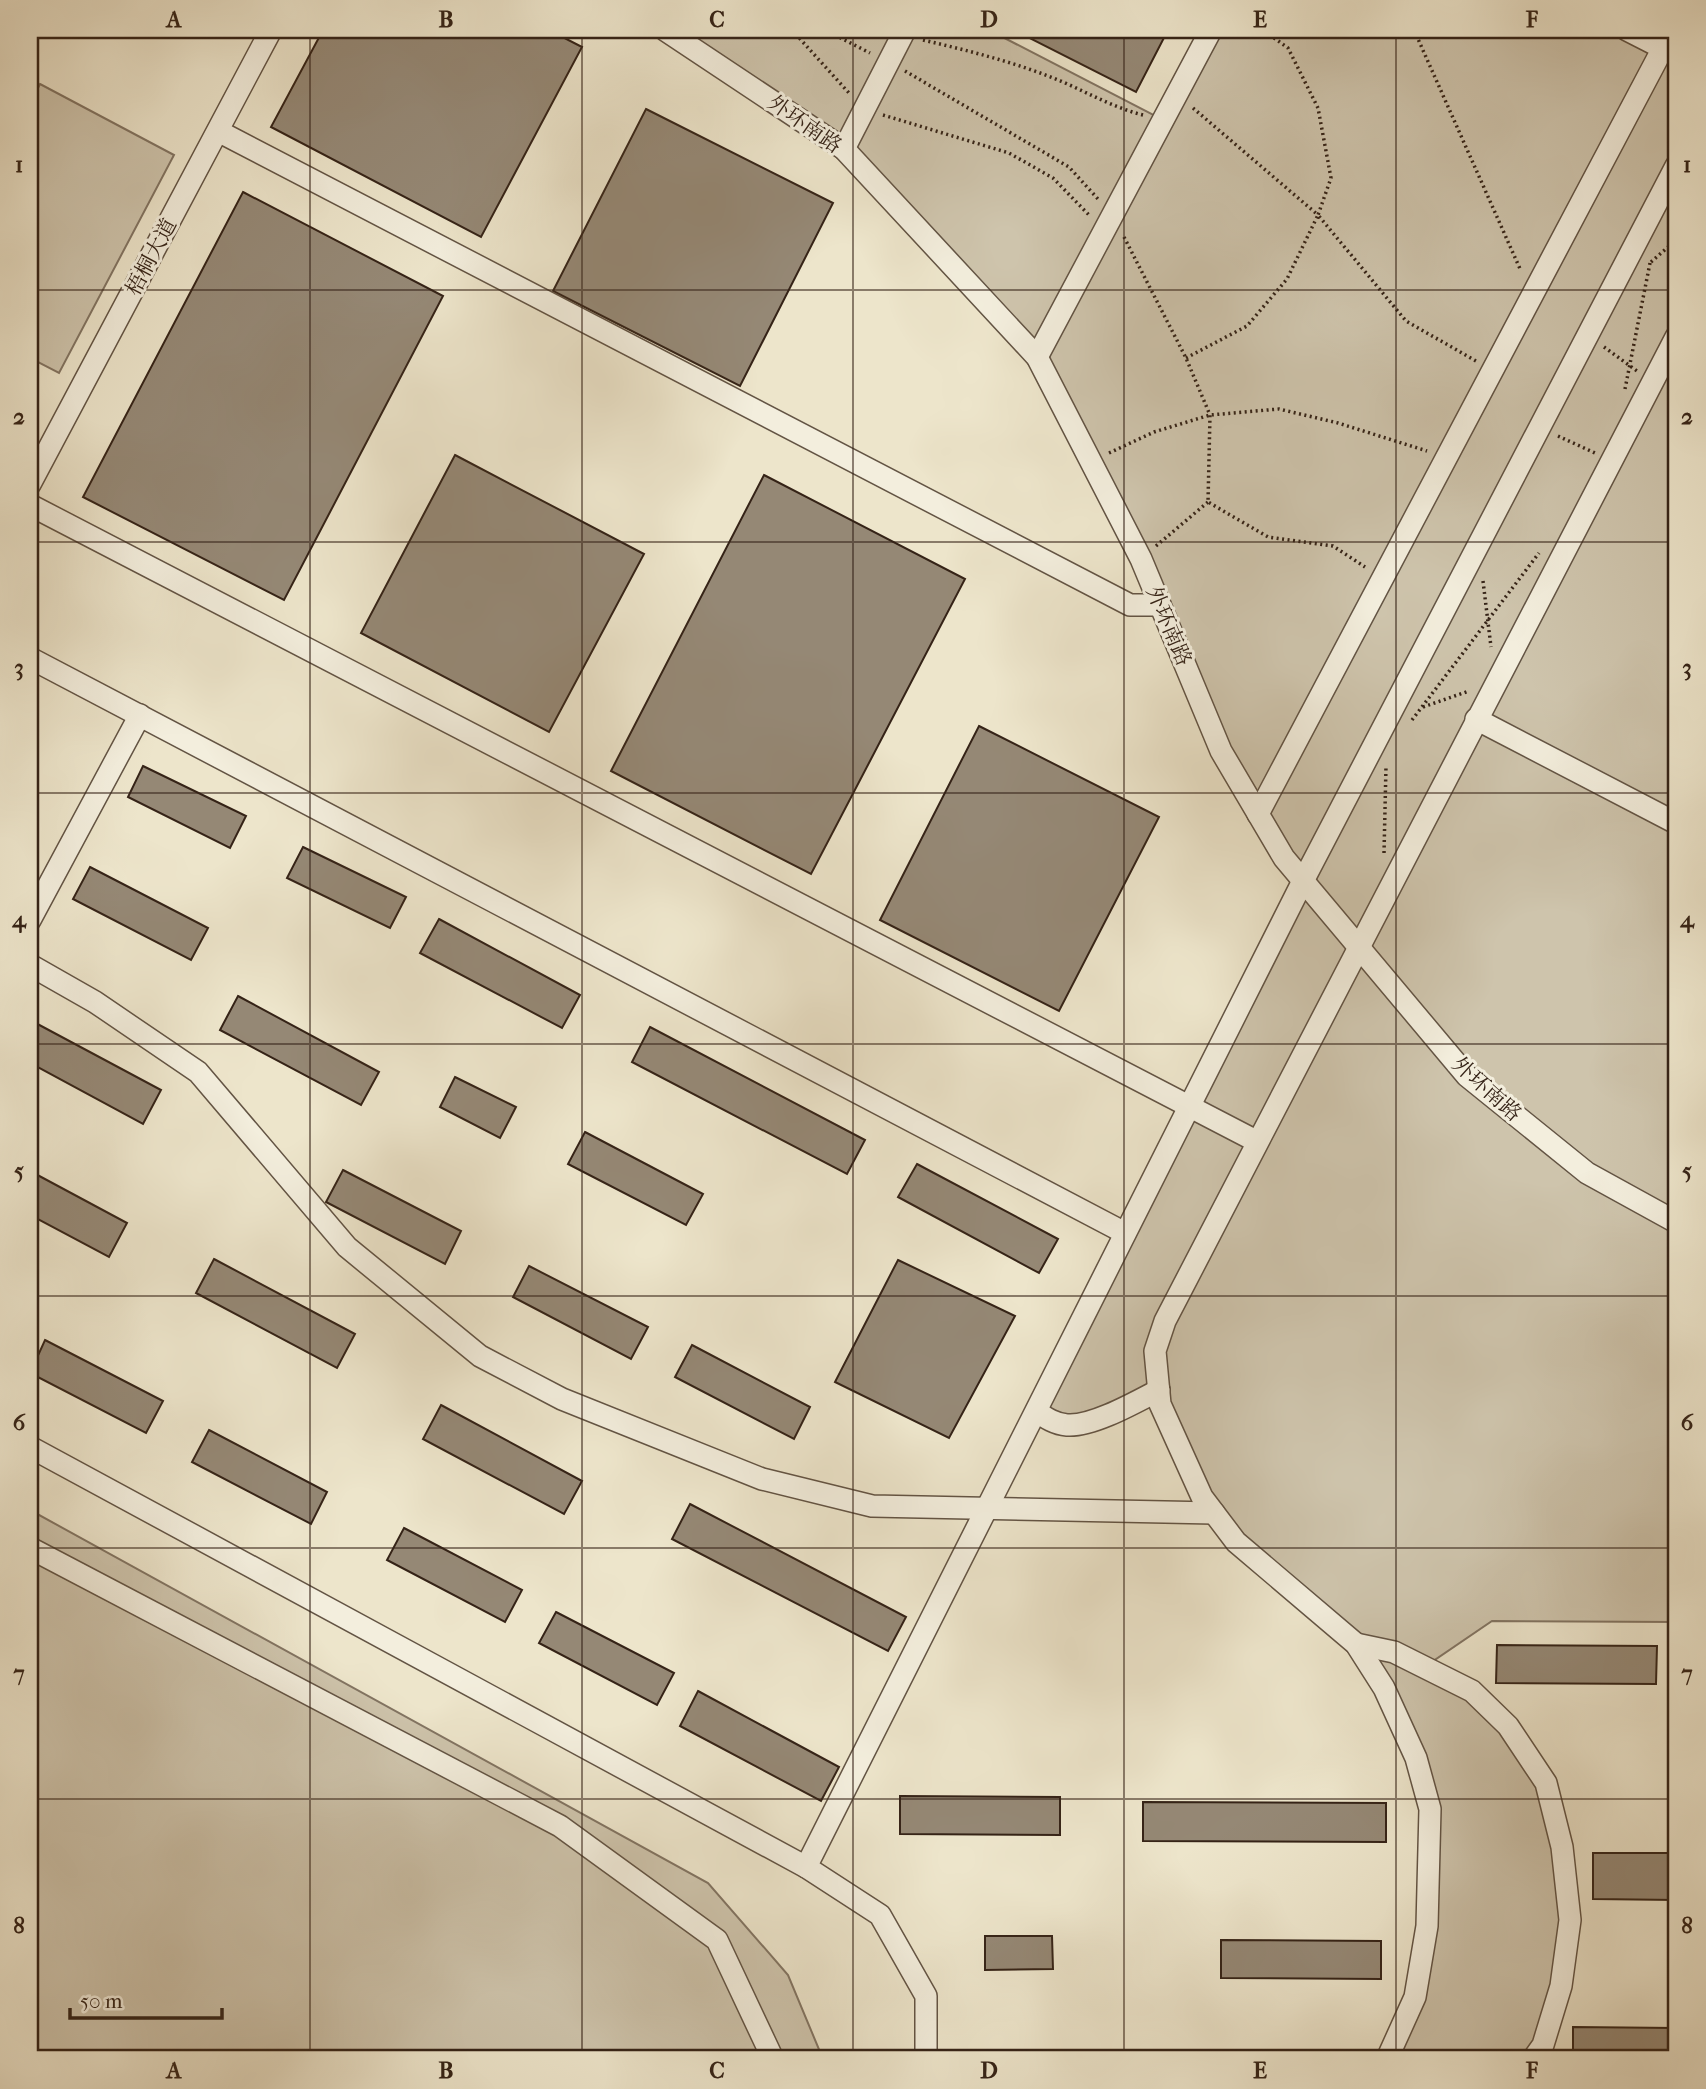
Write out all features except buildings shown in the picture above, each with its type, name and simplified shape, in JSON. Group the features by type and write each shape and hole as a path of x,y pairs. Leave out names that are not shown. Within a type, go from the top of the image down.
{"street":[{"name":"梧桐大道","path":"30,484 271,30"},
{"name":"外环南路","path":"665,30 844,149 1037,357 1141,559 1221,751 1284,858 1467,1076 1587,1173 1676,1222"},
{"path":"1037,357 1212,30"},
{"path":"1258,814 1532,296 1670,52 1627,30"},
{"path":"844,149 903,33"},
{"path":"218,131 1130,605 1160,604"},
{"path":"806,1867 989,1509 1303,881 1398,723 1478,546 1676,166"},
{"path":"1387,2059 1415,1997 1427,1926 1430,1810 1416,1758 1384,1688 1356,1644 1236,1542 1202,1497 1160,1404 1155,1352 1165,1321 1256,1141 1676,337"},
{"path":"30,505 1256,1141"},
{"path":"30,657 1125,1233"},
{"path":"30,920 140,715"},
{"path":"1476,719 1676,823"},
{"path":"30,965 95,1002 198,1072 347,1247 480,1356 562,1399 762,1479 872,1506 1214,1513"},
{"path":"1037,1412 1053,1422 1069,1426 1128,1406 1158,1390"},
{"path":"30,1447 806,1867 880,1915 926,1996 926,2059"},
{"path":"30,1548 560,1826 717,1940 773,2059"},
{"path":"1356,1644 1394,1652 1472,1692 1508,1726 1546,1783 1562,1847 1570,1920 1561,1986 1543,2045 1533,2059"}],"path":[{"path":"792,30 864,110 1009,153 1053,178 1109,223"},
{"path":"825,30 989,117 1069,167 1109,223 1186,358 1210,415 1208,502 1141,559"},
{"path":"1186,358 1247,326 1287,279 1318,215 1331,178 1318,108 1288,48 1263,30"},
{"path":"1414,30 1532,296"},
{"path":"903,33 986,55 1062,82 1121,109 1163,120"},
{"path":"1177,94 1318,215 1406,321 1493,370"},
{"path":"1624,392 1653,249"},
{"path":"1588,335 1653,383"},
{"path":"1091,461 1154,432 1210,415 1279,409 1338,423 1447,457"},
{"path":"1540,427 1598,455"},
{"path":"1208,502 1268,537 1333,546 1383,579"},
{"path":"1398,723 1421,708 1545,545"},
{"path":"1398,723 1421,708 1496,682 1478,546"},
{"path":"1384,858 1387,754"}],"shaded area":[{"path":"665,30 989,30 1163,120 1211,30 1627,30 1676,55 1676,1622 1492,1621 1426,1666 1457,1683 1546,1783 1570,1920 1533,2059 1387,2059 1415,1997 1430,1855 1416,1758 1356,1644 1236,1542 1160,1404 1090,1420 1037,1412 1303,881 1258,814 1037,357 844,149"},
{"path":"40,84 174,155 59,373 30,358 30,104"},
{"path":"30,1510 708,1883 788,1975 823,2059 30,2059"}]}
